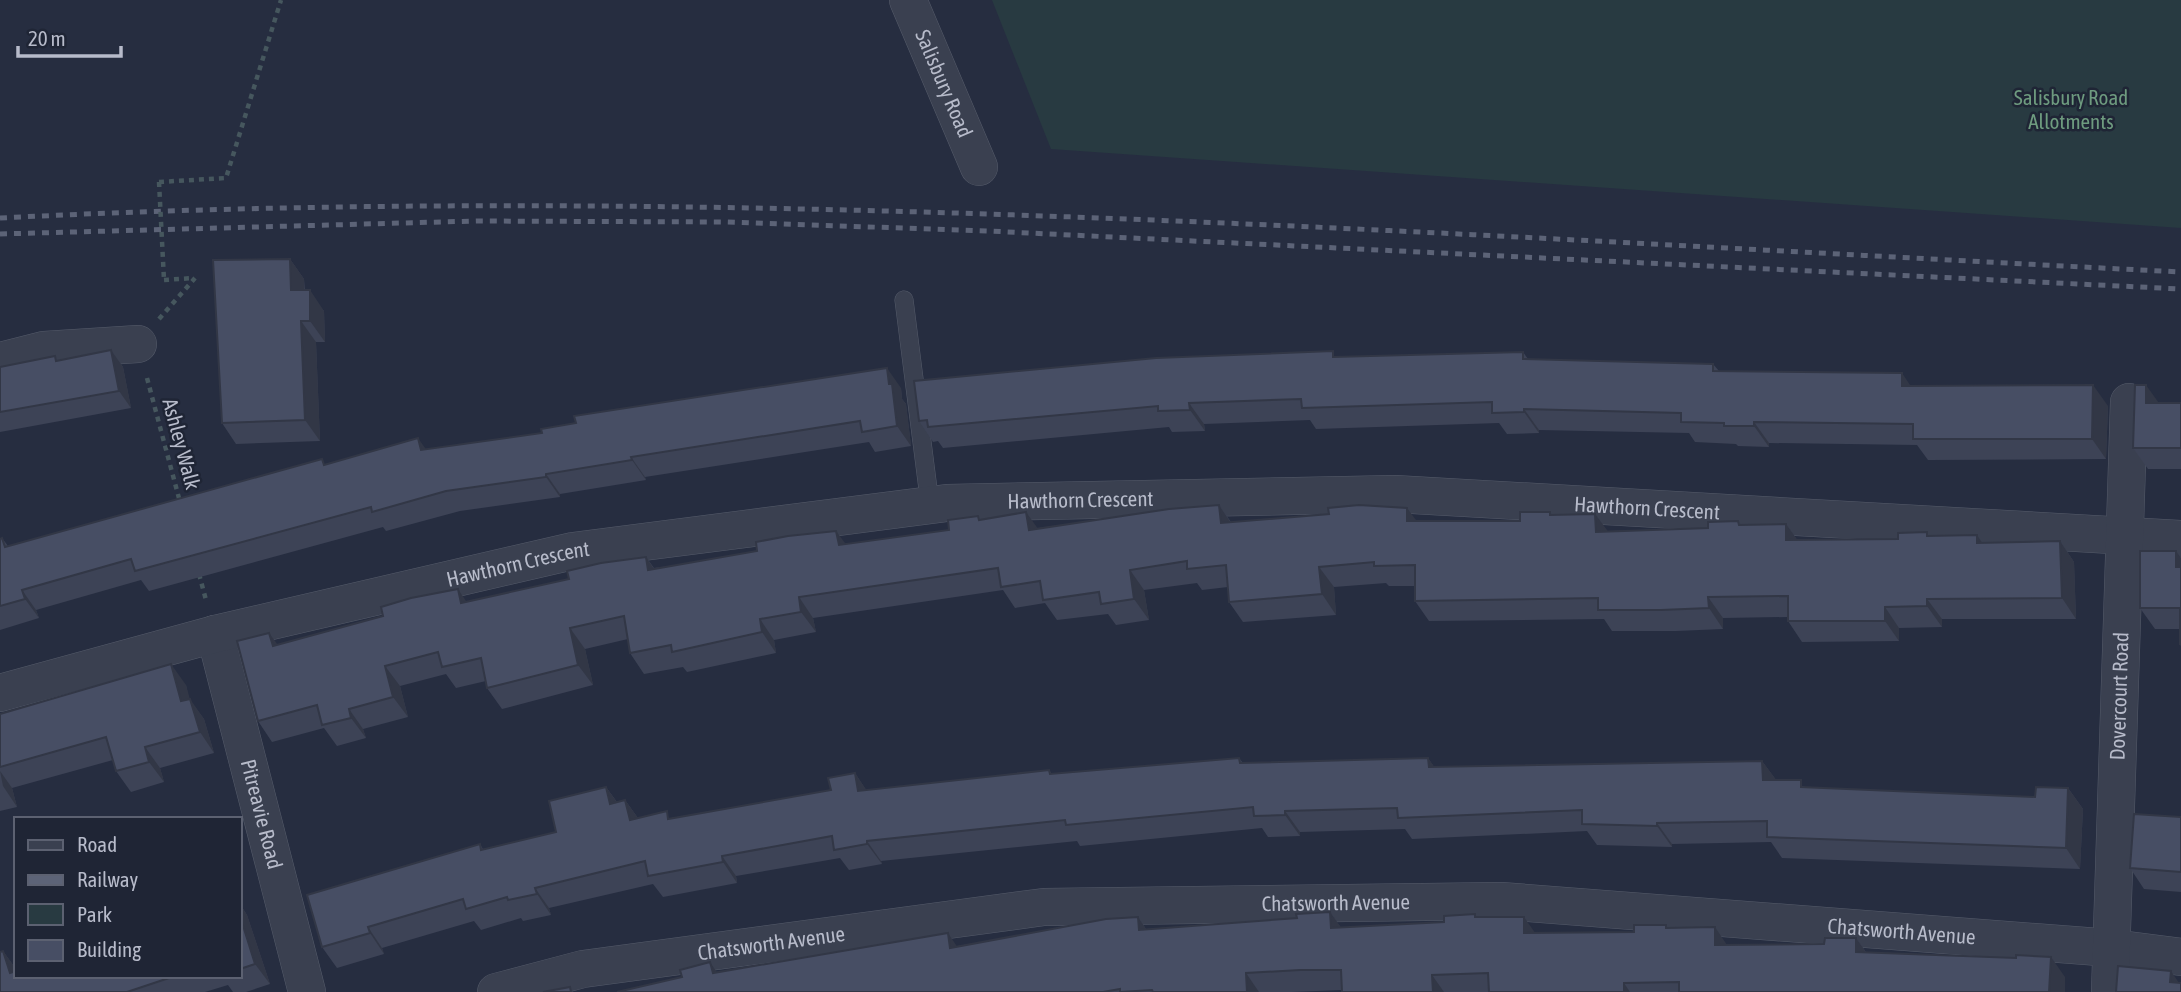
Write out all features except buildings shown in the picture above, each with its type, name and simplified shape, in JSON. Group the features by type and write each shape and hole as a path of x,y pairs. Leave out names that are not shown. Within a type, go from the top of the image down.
{"street":[{"name":"Salisbury Road","path":"908,0 979,167"},
{"path":"0,361 44,350 138,344"},
{"name":"Dovercourt Road","path":"2110,992 2129,402"},
{"name":"Hawthorn Crescent","path":"0,693 215,634 573,551 930,505 1395,494 2123,533 2181,539"},
{"name":"Pitreavie Road","path":"215,634 307,992"},
{"name":"Chatsworth Avenue","path":"496,992 583,969 1044,907 1501,901 2112,948 2181,957"}],"lane":[{"path":"904,300 930,505"}],"path":[{"path":"138,344 195,278 164,279 159,181 226,178 281,0"},
{"name":"Ashley Walk","path":"138,344 183,516"},
{"path":"197,568 215,634"}],"green space":[{"name":"Salisbury Road Allotments","path":"992,0 2181,0 2181,228 1051,149"}],"railway":[{"path":"0,218 272,208 544,206 817,209 1364,229 2181,272"},
{"path":"0,234 476,221 725,222 988,231 2181,289"}]}
